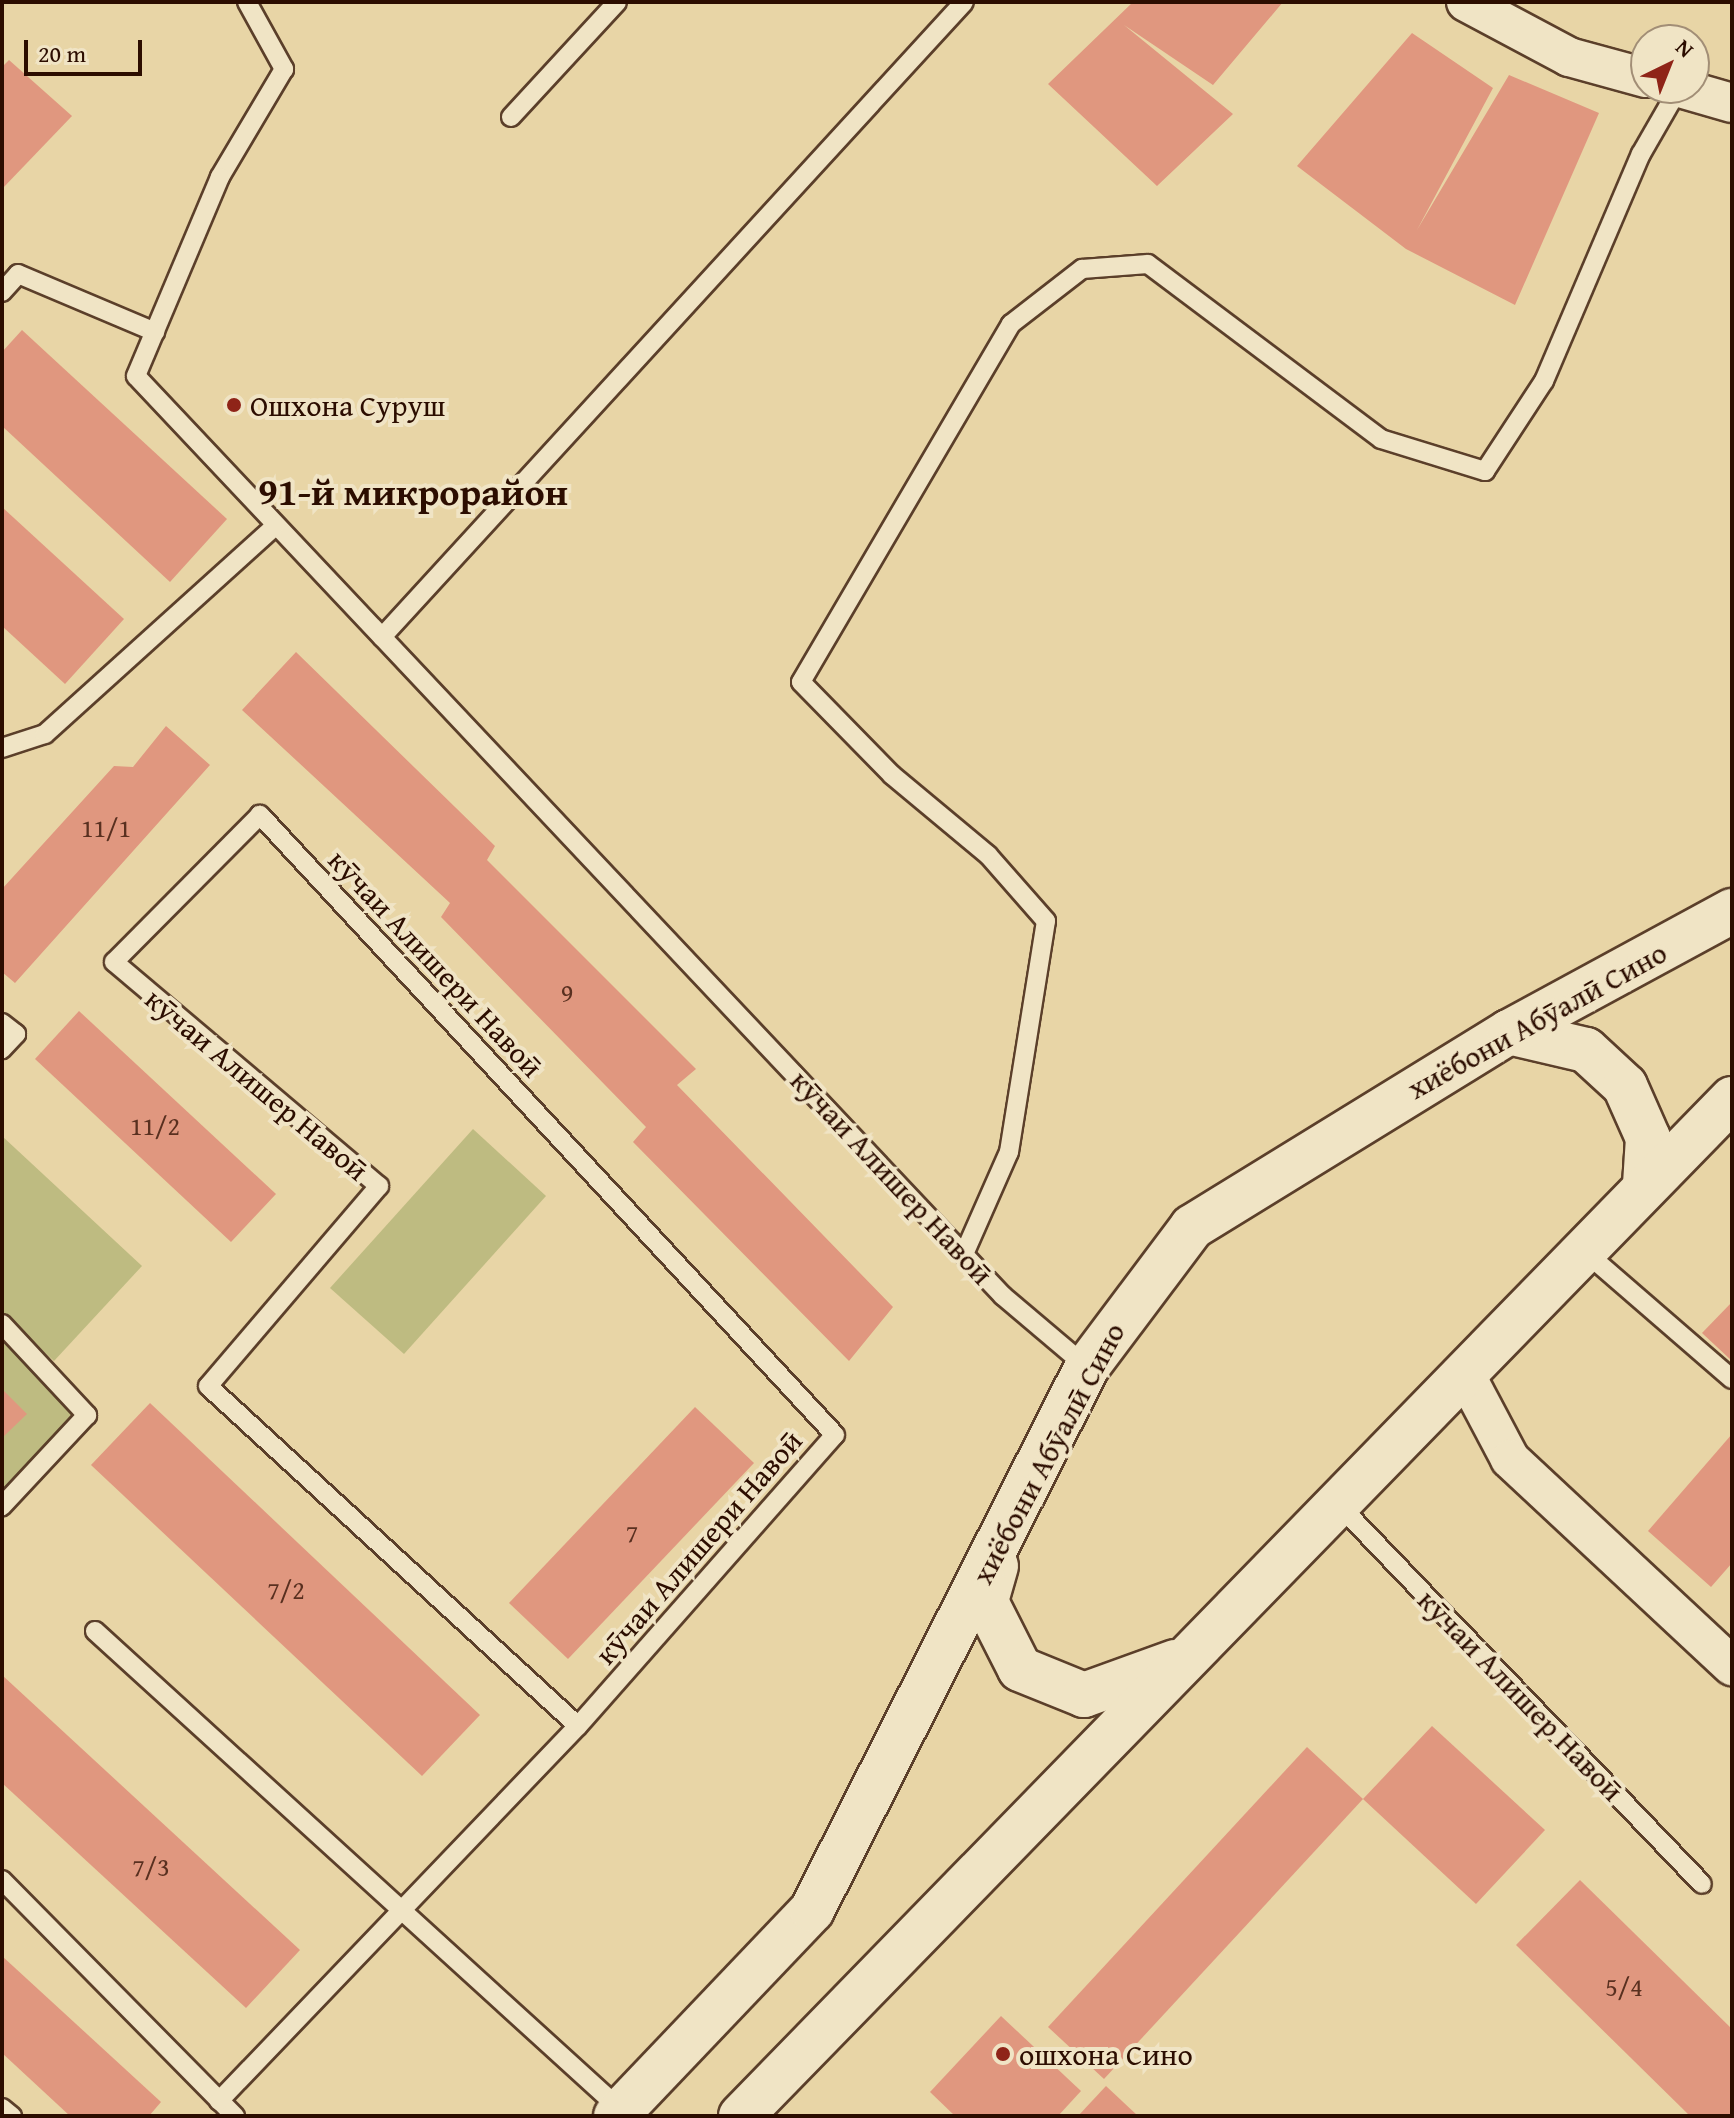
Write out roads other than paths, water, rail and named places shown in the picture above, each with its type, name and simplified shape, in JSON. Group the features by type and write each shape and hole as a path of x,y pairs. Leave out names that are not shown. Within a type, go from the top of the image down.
{"main road":[{"name":"хиёбони Абӯалӣ Сино","path":"618,2113 812,1910 1087,1367 1134,1295 1192,1227 1509,1032 1732,911"},
{"path":"1509,1032 1586,1050 1625,1086 1648,1138 1645,1184"},
{"path":"741,2116 1187,1657 1340,1506 1645,1184 1732,1099"},
{"path":"1007,1529 986,1602 1020,1669 1084,1695 1187,1657"}],"street":[{"path":"1466,2 1569,57 1630,74"},
{"path":"1710,97 1732,103"},
{"path":"1464,1372 1510,1459 1732,1666"}],"lane":[{"name":"кӯчаи Алишер Навоӣ","path":"247,2 284,69 220,177 136,376 964,1254 1087,1367"},
{"path":"511,117 617,2"},
{"path":"382,637 964,2"},
{"path":"964,1254 1009,1152 1046,921 988,855 892,775 801,682 1011,324 1082,269 1148,264 1381,439 1485,471 1544,381 1641,154 1671,104"},
{"path":"2,292 18,274 155,332"},
{"path":"2,748 45,734 275,526"},
{"name":"кӯчаи Алишер Навоӣ","path":"260,815 114,962 379,1186 208,1386 578,1726"},
{"name":"кӯчаи Алишери Навоӣ","path":"219,2101 578,1726 835,1435 260,815"},
{"path":"2,1023 16,1034 2,1049"},
{"path":"1583,1250 1732,1379"},
{"path":"2,1324 87,1415 2,1506"},
{"name":"кӯчаи Алишер Навоӣ","path":"1340,1506 1702,1884"},
{"path":"95,1631 618,2113"},
{"path":"2,1880 235,2116"},
{"path":"2,2108 12,2116"}],"place":[{"name":"Ошхона Суруш","path":"234,405"},
{"name":"ошхона Сино","path":"1003,2054"}],"district":[{"name":"91-й микрорайон","path":"413,492"}]}
